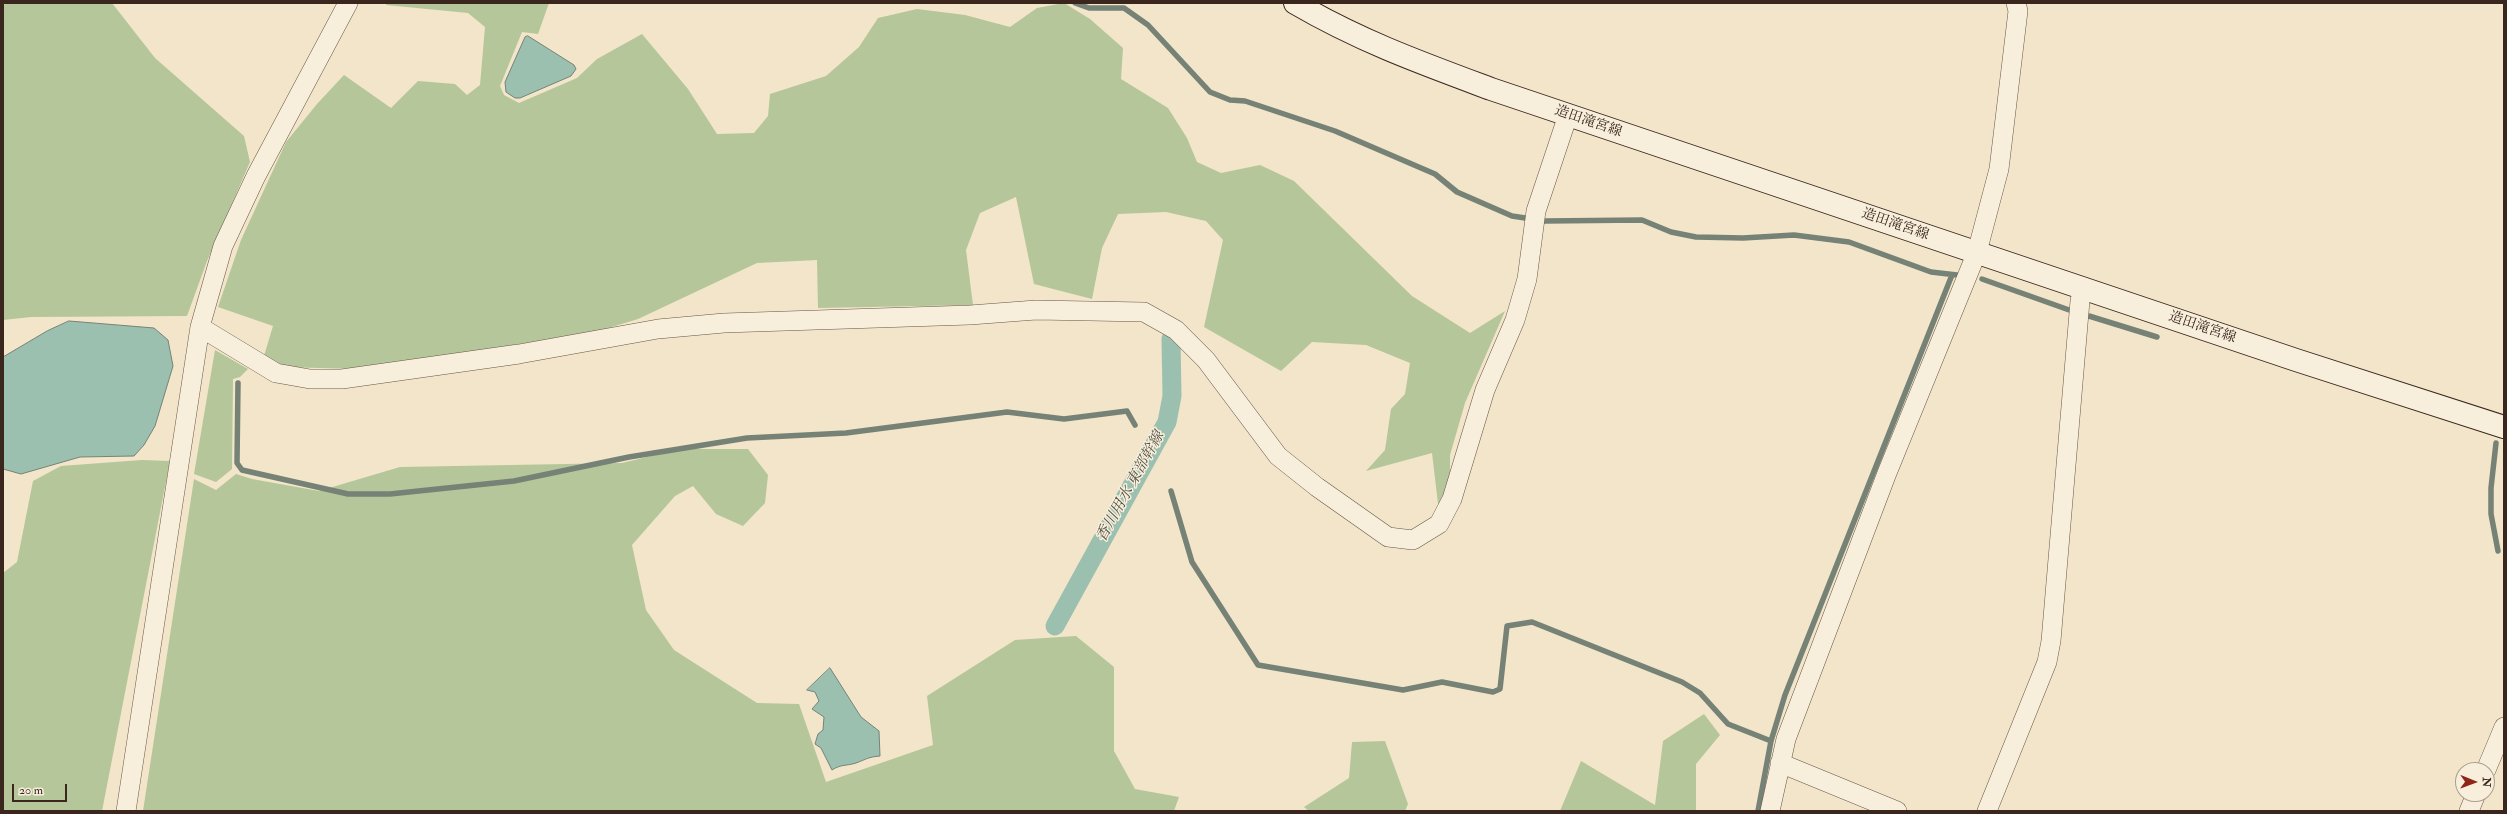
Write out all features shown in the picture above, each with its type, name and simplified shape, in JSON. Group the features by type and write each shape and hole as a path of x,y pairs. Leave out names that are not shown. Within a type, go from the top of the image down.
{"main road":[{"name":"造田滝宮線","path":"1295,3 1352,35 1399,55 1568,115 2296,360 2504,427"}],"street":[{"path":"126,811 200,327 223,246 256,176 348,3"},
{"path":"1770,811 1786,739 1887,473 1977,252 1999,169 2018,11 2016,3"},
{"path":"200,327 276,373 310,379 342,380 519,354 658,329 724,323 970,315 1036,310 1144,312 1176,330 1206,360 1278,456 1317,487 1388,537 1413,540 1439,524 1452,499 1485,390 1515,320 1525,286 1534,220 1568,115"},
{"path":"1987,811 2047,662 2051,641 2080,301 2083,288"},
{"path":"2489,762 2504,727"},
{"path":"1780,763 1897,811"}],"shaded area":[{"path":"8,3 112,3 155,58 244,136 250,162 207,261 187,316 31,317 3,320 3,5"},
{"path":"387,3 549,3 538,34 522,32 500,86 504,95 519,103 577,78 597,59 642,34 688,89 717,134 754,133 768,116 770,94 826,76 859,47 878,18 917,9 965,15 1010,27 1037,8 1064,3 1090,19 1123,48 1121,79 1168,108 1187,138 1197,162 1221,173 1260,165 1294,181 1412,296 1470,333 1505,311 1465,403 1450,455 1450,474 1439,512 1432,453 1366,471 1385,450 1391,409 1405,394 1410,363 1366,345 1312,342 1281,371 1204,327 1223,240 1206,221 1166,212 1118,214 1102,248 1092,299 1034,284 1016,197 980,213 966,250 973,305 818,308 817,260 757,263 638,319 592,333 357,369 280,367 264,356 273,326 218,307 241,240 286,142 317,104 344,75 391,108 418,81 455,84 467,95 480,85 485,27 468,13 386,5"},
{"path":"528,36 574,65 576,69 571,76 520,98 515,98 506,92 505,82 525,37"},
{"path":"69,321 154,328 168,340 173,366 155,426 144,445 134,456 80,457 21,474 3,469 3,357 47,331"},
{"path":"215,350 248,369 240,377 233,379 232,469 216,482 194,474"},
{"path":"680,449 748,449 768,475 765,503 743,526 716,514 693,486 675,496 632,545 646,610 674,650 757,703 799,704 826,782 933,745 927,696 1015,640 1076,636 1114,667 1114,751 1135,789 1179,797 1174,811 143,811 194,479 216,490 236,474 252,479 319,491 400,467 622,463"},
{"path":"142,460 170,461 102,811 3,811 3,573 17,562 33,481 61,466"},
{"path":"830,668 861,717 879,731 880,756 841,766 832,770 821,748 815,744 818,734 823,730 824,717 812,709 819,701 815,692 807,690"},
{"path":"1704,714 1720,735 1696,764 1696,811 1560,811 1581,761 1655,805 1663,741"},
{"path":"1385,741 1408,804 1405,811 1309,811 1304,807 1349,778 1352,742"}],"waterway":[{"path":"1075,3 1089,8 1124,8 1148,25 1210,92 1230,100 1245,101 1335,131 1435,174 1457,192 1512,216 1545,221 1642,220 1671,232 1696,237 1743,238 1794,235 1849,242 1931,272 1957,275"},
{"path":"1758,811 1771,741 1785,695 1952,275"},
{"path":"1982,279 2072,311"},
{"path":"2089,316 2157,337"},
{"name":"香川用水 東部幹線","path":"1055,626 1167,422 1172,396 1171,339"},
{"path":"238,383 237,463 242,470 348,494 390,494 514,481 629,457 747,438 846,433 1007,412 1064,419 1127,411 1135,425"},
{"path":"2496,443 2491,488 2491,514 2498,551"},
{"path":"1171,491 1192,562 1258,665 1403,690 1442,682 1493,692 1500,689 1507,626 1532,622 1682,682 1700,693 1728,724 1771,741"}]}
